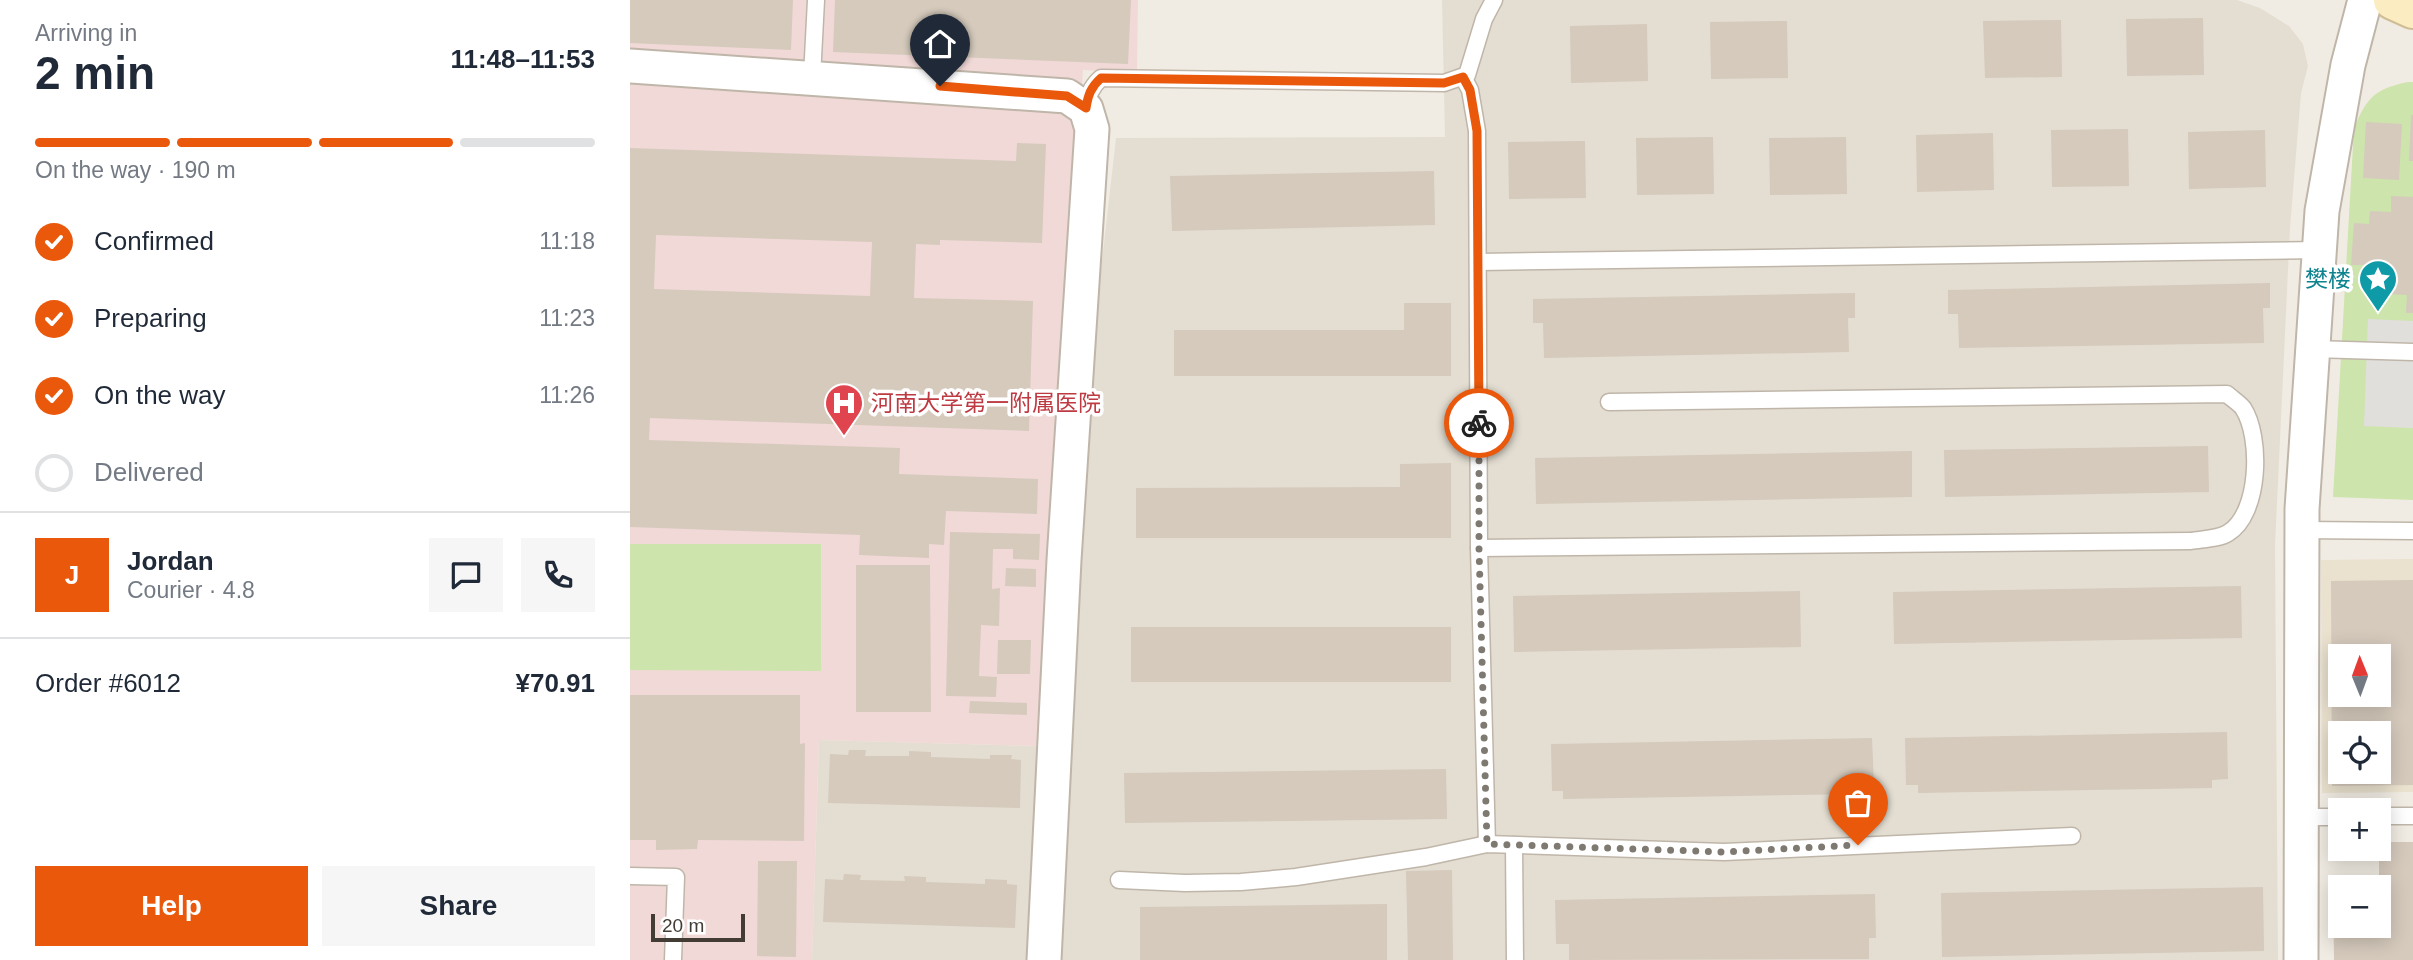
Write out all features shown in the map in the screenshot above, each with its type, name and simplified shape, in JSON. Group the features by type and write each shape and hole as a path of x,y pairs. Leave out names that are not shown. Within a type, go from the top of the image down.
{"street":[{"path":"2301,960 2302,530 2319,250 2322,211 2348,65 2365,0"},
{"path":"2393,0 2413,9"},
{"path":"630,66 1067,96 1086,108 1092,128 1064,560 1044,960"}],"lane":[{"path":"813,77 816,0"},
{"path":"1086,108 1093,86 1101,78 1444,83 1467,75 1484,19 1494,0"},
{"path":"1463,77 1470,90 1477,131 1479,548 1487,844"},
{"path":"1479,262 2319,250"},
{"path":"2313,349 2413,352"},
{"path":"1479,548 2191,541 2227,534 2242,520 2253,491 2256,457 2250,427 2243,408 2227,394 1609,402"},
{"path":"2302,530 2413,531"},
{"path":"2391,816 2413,816"},
{"path":"2302,817 2328,817"},
{"path":"1119,880 1199,883 1296,877 1357,869 1487,844 1724,852 2072,835"},
{"path":"1514,845 1516,960"},
{"path":"630,876 676,877 673,960"}],"shaded area":[{"name":"河南大学第一附属医院","path":"630,0 1138,0 1137,73 1083,70 1037,746 819,740 812,960 630,960"},
{"path":"1442,0 2237,0 2260,8 2289,26 2303,44 2308,66 2301,93 2290,228 2275,546 2278,960 1058,960 1089,374 1116,138 1445,137"},
{"path":"2368,319 2413,321 2413,428 2364,426"},
{"path":"2413,559 2413,792 2322,793 2321,560"},
{"path":"819,740 1037,746 1029,960 812,960"}],"green space":[{"name":"樊楼","path":"2413,82 2413,500 2333,497 2354,128 2363,109 2374,96 2387,88"},
{"path":"630,544 821,544 821,671 630,670"}],"building":[{"path":"630,0 793,0 791,50 630,43"},
{"path":"835,0 1131,0 1128,64 833,52"},
{"path":"2203,18 2204,75 2127,76 2126,19"},
{"path":"2061,20 2062,77 1985,78 1983,21"},
{"path":"1787,21 1788,78 1711,79 1710,22"},
{"path":"1647,24 1648,81 1571,83 1570,26"},
{"path":"2411,115 2413,161 2409,161"},
{"path":"2366,122 2402,124 2399,180 2363,178"},
{"path":"2128,129 2129,186 2052,187 2051,130"},
{"path":"2265,130 2266,187 2189,189 2188,132"},
{"path":"1993,133 1994,190 1917,192 1916,135"},
{"path":"1713,137 1714,194 1637,195 1636,138"},
{"path":"1846,137 1847,194 1770,195 1769,138"},
{"path":"1585,141 1586,198 1509,199 1508,142"},
{"path":"1017,143 1046,144 1042,243 940,240 940,245 916,244 914,298 1033,301 1029,431 650,418 649,440 900,448 899,474 1038,479 1037,514 946,511 944,545 929,544 929,558 859,555 860,535 630,527 630,148 1016,161","holes":["656,235 872,242 870,296 654,289"]},
{"path":"1434,171 1435,225 1172,231 1170,176"},
{"path":"2391,196 2413,197 2413,313 2406,313 2407,295 2387,294 2388,275 2367,273 2367,265 2351,265 2354,223 2369,224 2370,211 2391,212"},
{"path":"2270,283 2270,308 2263,308 2264,343 1959,348 1958,314 1948,314 1948,290"},
{"path":"1855,293 1855,318 1848,318 1849,352 1544,358 1543,323 1533,323 1533,299"},
{"path":"1404,303 1451,303 1451,376 1174,376 1174,330 1404,330"},
{"path":"2208,446 2209,492 1945,497 1944,450"},
{"path":"1912,451 1912,497 1536,504 1535,458"},
{"path":"1451,463 1451,538 1136,538 1136,488 1400,487 1400,464"},
{"path":"950,532 1040,534 1039,560 1013,559 1013,549 993,549 992,589 1000,588 999,626 981,625 979,676 997,677 996,697 946,696"},
{"path":"856,565 930,565 931,712 856,712"},
{"path":"1006,568 1036,569 1036,587 1005,586"},
{"path":"2413,580 2413,785 2332,786 2391,784 2391,721 2332,721 2332,707 2391,707 2391,644 2331,644 2331,581"},
{"path":"2241,586 2242,638 1894,644 1893,592"},
{"path":"1800,591 1801,647 1514,652 1513,596"},
{"path":"1131,627 1451,627 1451,682 1131,682"},
{"path":"998,640 1031,640 1030,674 997,674"},
{"path":"630,695 800,695 800,744 805,743 804,841 698,840 697,849 656,850 656,840 630,840"},
{"path":"970,701 1027,703 1027,715 969,713"},
{"path":"2227,732 2228,779 2212,780 2212,788 1918,793 1918,785 1906,785 1905,738"},
{"path":"1872,738 1874,785 1857,785 1857,794 1563,799 1563,791 1552,791 1551,744"},
{"path":"849,750 866,750 865,756 909,756 909,751 931,752 931,757 990,759 990,755 1012,755 1011,759 1021,760 1020,808 828,803 830,754 848,755"},
{"path":"1446,769 1447,819 1125,823 1124,773"},
{"path":"2391,842 2413,842 2413,960 2334,960 2334,938 2391,938 2391,875 2379,875 2379,861 2391,861"},
{"path":"758,861 797,861 796,957 757,956"},
{"path":"1452,870 1453,960 1408,960 1406,871"},
{"path":"844,874 861,875 860,880 905,881 904,876 926,877 926,882 985,884 985,879 1007,880 1007,884 1017,885 1015,928 823,922 825,879 843,880"},
{"path":"2263,887 2264,951 1942,957 1941,893"},
{"path":"1875,894 1876,938 1869,938 1869,959 1569,960 1569,944 1556,944 1555,900"},
{"path":"1387,904 1387,960 1140,960 1140,907"}],"way so far":[{"path":"1479,423 1479,548 1487,844 1724,852 1858,845"}],"place":[{"name":"樊楼","path":"2378,313"},
{"name":"河南大学第一附属医院","path":"844,437"}],"route":[{"path":"940,86 1067,96 1086,108 1093,86 1101,78 1444,83 1463,77 1470,90 1477,131 1479,423"}]}
